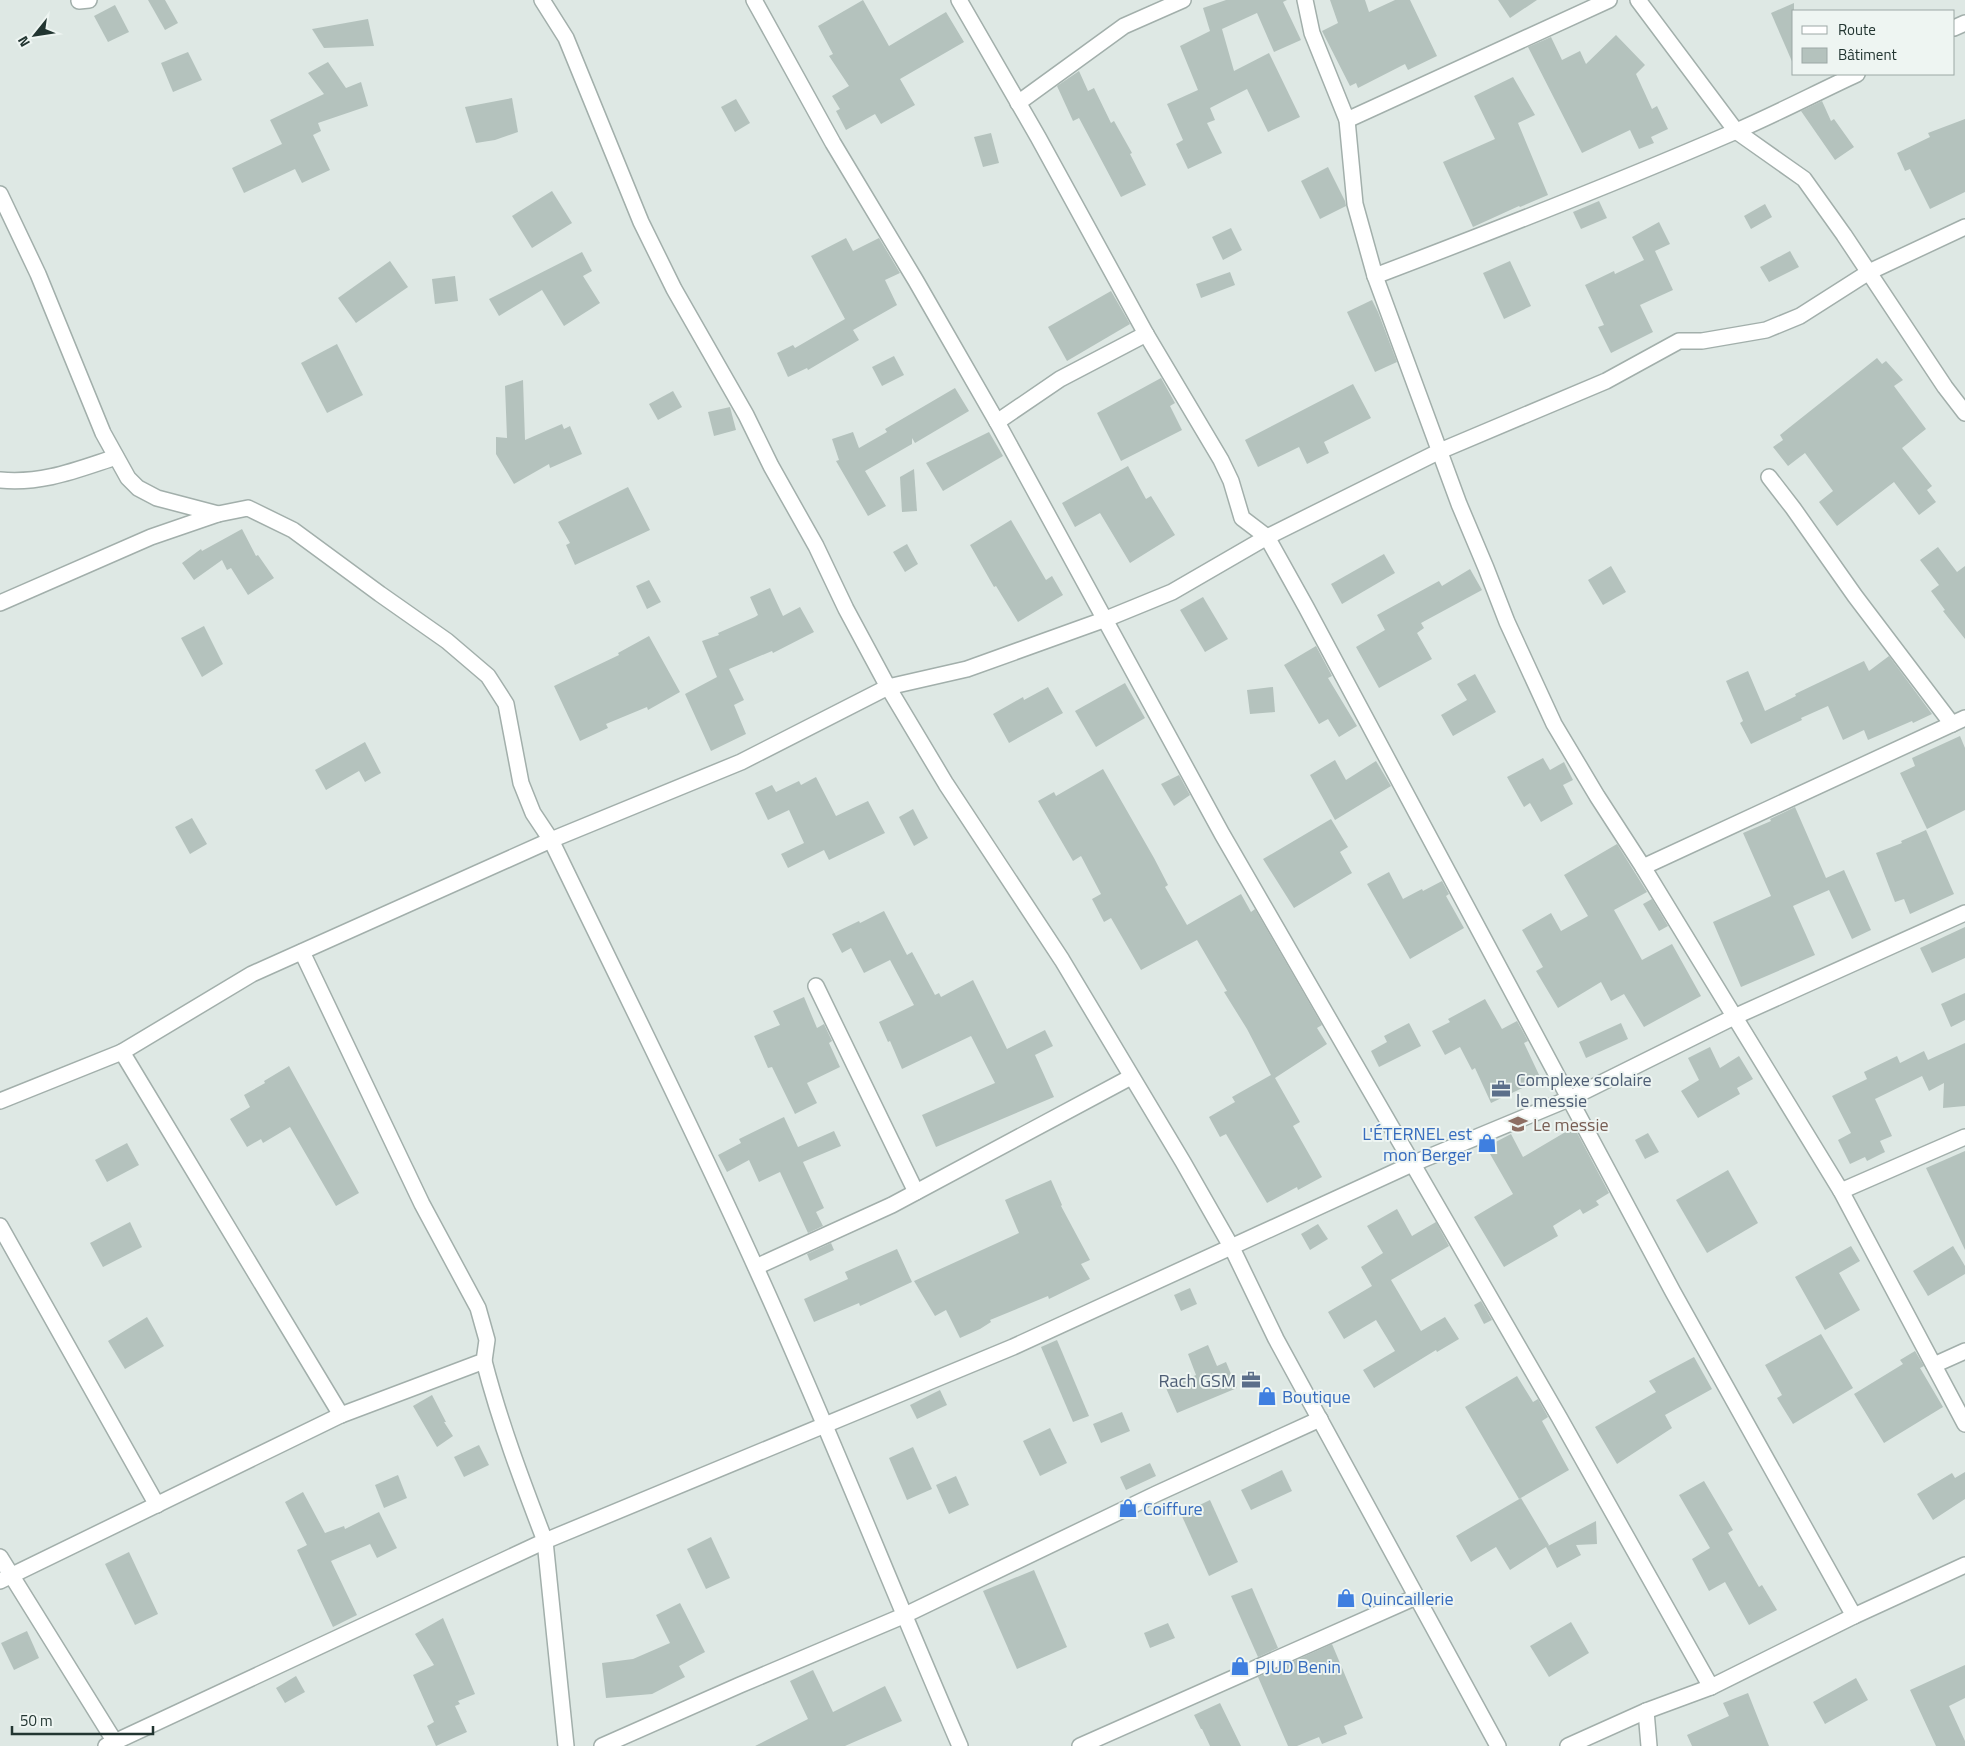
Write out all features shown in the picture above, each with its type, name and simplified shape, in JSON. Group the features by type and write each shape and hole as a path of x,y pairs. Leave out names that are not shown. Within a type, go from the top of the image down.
{"street":[{"path":"542,0 566,38 641,222 674,289 746,415 888,687 946,784 1062,960 1183,1162 1232,1248 1276,1339 1498,1746"},
{"path":"754,0 833,143 916,281 997,422 1222,834 1559,1417 1711,1687"},
{"path":"959,0 1146,334 1221,460 1231,482 1242,518 1267,538 1321,635 1673,1292 1854,1616"},
{"path":"1018,103 1124,26 1183,0"},
{"path":"1305,0 1312,33 1346,120 1355,204 1375,276 1459,504 1507,622 1554,724 1841,1191 1965,1424"},
{"path":"1346,120 1609,0"},
{"path":"1638,0 1736,131 1804,179 1869,272 1945,387 1965,413"},
{"path":"1375,276 1526,219 1736,131 1855,75"},
{"path":"0,194 38,274 102,433 128,478 138,488 157,498 218,514"},
{"path":"0,1101 122,1052 252,974 552,840 741,762 888,687 967,669 1106,619 1172,592 1267,538 1440,450 1606,381 1679,341 1702,341 1766,330 1800,316 1869,272 1965,227"},
{"path":"997,422 1060,379 1146,334"},
{"path":"0,480 32,482 51,478 116,457"},
{"path":"1643,868 1959,721 1874,622 1769,477"},
{"path":"0,603 151,537 218,514 248,508 293,530 328,558 447,641 488,676 506,704 521,783 533,813 552,840 756,1267 825,1423 904,1616 960,1746"},
{"path":"0,1557 6,1579 110,1744 545,1541 825,1423 1012,1347 1232,1248 1412,1164 1570,1098 1734,1017 1965,913"},
{"path":"302,952 422,1204 478,1308 487,1340 484,1361 495,1405 545,1541 566,1746"},
{"path":"816,986 916,1192"},
{"path":"122,1052 340,1415"},
{"path":"756,1267 916,1192 1131,1077"},
{"path":"1841,1191 1965,1137"},
{"path":"0,1226 157,1505"},
{"path":"1934,1365 1965,1351"},
{"path":"6,1579 340,1415 484,1361"},
{"path":"602,1746 904,1616 1146,1498 1320,1419"},
{"path":"1568,1746 1646,1711 1711,1687 1854,1616 1965,1565"},
{"path":"1080,1746 1416,1597"},
{"path":"1646,1711 1650,1746"}],"building":[{"path":"148,0 165,0 178,23 165,30"},
{"path":"863,0 889,46 946,12 964,42 900,79 915,105 881,124 875,114 846,130 836,111 840,109 832,96 849,86 829,56 833,54 818,26"},
{"path":"1226,0 1287,0 1283,2 1301,40 1274,52 1257,13 1222,29 1234,71 1269,53 1300,117 1268,132 1247,89 1210,108 1215,120 1207,123 1222,153 1188,169 1176,144 1183,140 1167,104 1198,90 1180,46 1210,31 1203,8"},
{"path":"1330,0 1365,0 1369,12 1395,0 1410,0 1437,56 1408,70 1405,64 1358,88 1356,83 1350,86 1322,31 1338,23"},
{"path":"1498,0 1537,0 1510,18"},
{"path":"1794,3 1794,10 1792,10 1792,61 1771,13"},
{"path":"115,5 129,32 108,42 94,16"},
{"path":"368,19 374,46 324,48 312,29"},
{"path":"1616,35 1645,65 1636,74 1652,109 1657,106 1668,129 1651,137 1654,143 1639,149 1630,130 1582,153 1528,47 1551,37 1562,60 1580,51 1586,64"},
{"path":"188,52 202,80 173,92 161,63"},
{"path":"328,62 346,88 361,82 368,106 318,123 321,131 313,135 330,170 302,183 295,169 244,193 232,168 282,144 270,120 324,94 308,73"},
{"path":"1079,71 1088,91 1094,88 1111,123 1114,121 1132,153 1130,154 1146,185 1121,197 1079,118 1073,121 1057,86"},
{"path":"1513,77 1535,115 1518,123 1548,195 1473,227 1443,162 1495,139 1474,96"},
{"path":"512,98 518,132 495,140 476,143 465,107"},
{"path":"736,99 750,123 735,132 721,107"},
{"path":"1822,101 1831,121 1834,119 1854,147 1835,160 1801,111"},
{"path":"1965,119 1965,192 1930,209 1910,169 1905,171 1897,153 1930,137 1928,133"},
{"path":"991,133 999,163 983,167 974,137"},
{"path":"1328,167 1346,206 1320,219 1301,181"},
{"path":"552,191 572,223 532,248 512,216"},
{"path":"1599,201 1607,218 1581,229 1573,212"},
{"path":"1765,204 1772,217 1751,229 1744,216"},
{"path":"1659,222 1670,244 1655,251 1673,290 1640,305 1653,332 1611,353 1598,327 1604,325 1585,285 1614,271 1615,274 1644,260 1632,237"},
{"path":"1231,228 1242,250 1223,260 1212,237"},
{"path":"846,238 853,251 879,238 900,273 885,280 897,305 853,330 859,340 808,370 807,368 788,377 777,353 793,345 795,348 845,319 811,256"},
{"path":"1790,251 1799,267 1769,282 1760,267"},
{"path":"582,252 592,271 583,276 600,303 564,326 542,290 499,316 489,299"},
{"path":"390,261 408,287 356,323 338,298"},
{"path":"1510,261 1531,306 1504,319 1483,273"},
{"path":"1230,272 1235,285 1201,298 1196,284"},
{"path":"455,276 458,301 435,304 432,279"},
{"path":"1111,291 1130,324 1067,361 1048,327"},
{"path":"1372,300 1397,362 1375,372 1347,312"},
{"path":"337,344 363,395 327,413 301,363"},
{"path":"894,356 904,375 882,386 872,367"},
{"path":"1877,358 1882,364 1886,361 1903,380 1894,386 1926,429 1902,448 1932,486 1927,490 1936,502 1919,515 1894,482 1837,526 1819,502 1833,491 1805,453 1788,466 1773,447 1783,440 1780,435"},
{"path":"1161,378 1175,403 1170,406 1182,430 1121,461 1097,413"},
{"path":"523,380 525,440 562,424 564,429 570,426 582,454 550,468 549,464 514,484 496,454 496,437 507,438 505,386"},
{"path":"1353,384 1371,418 1324,442 1329,453 1307,464 1299,447 1258,467 1245,440"},
{"path":"955,388 969,411 915,443 912,438 912,444 865,471 886,506 868,516 836,461 839,460 832,439 853,432 859,448 887,432 885,429"},
{"path":"673,391 682,407 658,420 649,404"},
{"path":"730,407 736,430 714,436 708,412"},
{"path":"989,432 1003,456 943,491 926,463"},
{"path":"1128,466 1146,499 1151,496 1175,535 1130,563 1100,513 1075,527 1062,503"},
{"path":"914,469 917,511 902,512 900,477"},
{"path":"628,487 650,530 575,565 566,545 570,543 558,522"},
{"path":"1011,520 1046,580 1052,576 1063,595 1018,622 996,586 994,587 970,545"},
{"path":"242,529 256,556 258,555 274,578 248,595 231,568 227,570 222,560 194,580 182,563 201,549 202,551"},
{"path":"907,544 918,564 905,572 893,552"},
{"path":"1938,547 1957,572 1965,566 1965,639 1943,611 1945,610 1931,591 1939,585 1920,560"},
{"path":"1384,554 1395,573 1342,604 1331,584"},
{"path":"1611,566 1626,592 1603,605 1588,580"},
{"path":"1470,569 1482,590 1421,623 1424,628 1417,633 1432,659 1379,688 1356,647 1385,630 1377,615 1439,581 1442,586"},
{"path":"649,580 661,602 647,609 636,586"},
{"path":"770,588 783,616 800,607 814,632 773,653 772,651 729,669 744,700 734,705 746,734 711,751 685,694 717,677 702,641 719,635 718,633 758,615 750,597"},
{"path":"1203,597 1228,639 1205,652 1180,610"},
{"path":"204,626 223,664 202,677 181,638"},
{"path":"649,636 680,692 648,710 647,707 606,724 608,728 580,741 554,686 619,655 618,653"},
{"path":"1316,646 1332,676 1328,678 1357,726 1339,737 1328,719 1319,724 1284,665"},
{"path":"1889,656 1932,714 1868,740 1864,730 1843,740 1828,706 1751,744 1740,723 1743,721 1726,681 1748,671 1765,711 1796,696 1795,694 1864,661 1869,671"},
{"path":"1475,674 1496,712 1453,736 1441,715 1467,700 1457,684"},
{"path":"1125,683 1145,718 1096,747 1075,711"},
{"path":"1048,687 1063,713 1009,743 993,714 1023,697 1024,700"},
{"path":"1273,687 1275,712 1250,714 1247,690"},
{"path":"1960,736 1965,748 1965,810 1927,829 1900,773 1915,766 1912,758"},
{"path":"365,742 381,773 365,782 359,771 326,790 315,770"},
{"path":"1543,758 1550,770 1564,762 1573,780 1563,785 1573,804 1541,822 1530,803 1524,807 1507,777"},
{"path":"1335,760 1346,780 1376,761 1391,786 1335,820 1310,775"},
{"path":"1103,769 1154,858 1168,885 1165,887 1187,925 1241,894 1251,912 1255,909 1322,1025 1317,1028 1327,1044 1275,1078 1300,1122 1293,1126 1322,1177 1298,1190 1297,1187 1267,1203 1226,1134 1220,1137 1209,1117 1235,1102 1232,1097 1271,1075 1247,1029 1224,992 1227,991 1197,940 1141,970 1111,918 1104,922 1092,899 1101,894 1081,856 1073,861 1038,801 1054,792 1056,796"},
{"path":"1179,775 1190,795 1174,806 1161,784"},
{"path":"816,777 836,816 868,801 885,833 829,860 824,850 788,868 781,854 804,843 789,810 768,820 755,793 772,785 776,792 799,781 801,785"},
{"path":"1795,807 1826,878 1844,870 1871,930 1852,939 1829,890 1793,906 1815,955 1741,987 1713,922 1771,896 1743,833 1771,821 1770,819"},
{"path":"913,809 928,838 914,846 899,817"},
{"path":"192,818 207,844 190,854 175,827"},
{"path":"1331,819 1348,847 1340,852 1352,873 1294,908 1263,859"},
{"path":"1926,830 1954,894 1910,914 1904,899 1895,902 1876,853 1902,843 1901,841"},
{"path":"1617,844 1647,892 1614,910 1642,960 1672,944 1701,996 1644,1027 1624,994 1611,1001 1601,982 1558,1008 1536,971 1543,967 1522,930 1551,913 1561,931 1588,916 1564,875"},
{"path":"1389,872 1403,899 1442,881 1449,894 1446,896 1464,928 1410,959 1367,884"},
{"path":"1652,899 1668,926 1659,931 1643,904"},
{"path":"884,911 907,955 912,952 935,995 939,993 941,997 973,980 1007,1049 1045,1030 1053,1046 1035,1055 1054,1097 936,1147 922,1115 995,1083 971,1036 902,1069 890,1041 888,1042 879,1022 914,1005 890,960 864,973 851,948 842,953 832,934"},
{"path":"1965,927 1965,958 1932,973 1920,948"},
{"path":"1965,993 1965,1020 1951,1027 1941,1004"},
{"path":"804,997 817,1028 824,1024 832,1041 829,1043 840,1067 807,1083 817,1103 795,1114 772,1067 768,1068 754,1036 780,1025 773,1011"},
{"path":"1485,999 1502,1029 1517,1021 1528,1041 1524,1043 1541,1079 1491,1103 1475,1068 1472,1070 1460,1047 1445,1055 1432,1031 1450,1022 1448,1019"},
{"path":"1409,1023 1421,1046 1379,1067 1371,1051 1387,1042 1384,1036"},
{"path":"1621,1023 1628,1039 1586,1058 1579,1042"},
{"path":"1965,1043 1965,1106 1943,1108 1944,1083 1929,1091 1922,1076 1875,1099 1892,1136 1880,1141 1885,1152 1867,1161 1865,1157 1850,1164 1838,1140 1851,1133 1832,1096 1867,1079 1864,1072 1897,1056 1900,1063 1924,1051 1928,1060"},
{"path":"1710,1047 1720,1068 1739,1056 1753,1079 1737,1088 1740,1094 1698,1118 1681,1091 1699,1080 1688,1058"},
{"path":"289,1066 359,1193 336,1206 290,1127 263,1143 261,1139 247,1147 230,1119 250,1107 244,1095"},
{"path":"784,1117 798,1147 834,1131 841,1146 803,1162 824,1208 816,1212 823,1226 808,1233 780,1172 759,1182 749,1160 727,1172 718,1155 741,1143 739,1139"},
{"path":"1574,1127 1609,1193 1596,1201 1599,1205 1583,1214 1580,1209 1553,1226 1558,1236 1504,1267 1474,1217 1513,1194 1486,1147 1511,1134 1523,1157"},
{"path":"1648,1133 1659,1152 1645,1159 1635,1140"},
{"path":"127,1143 139,1165 107,1182 95,1160"},
{"path":"1965,1151 1965,1250 1926,1168"},
{"path":"1728,1170 1758,1223 1707,1253 1676,1200"},
{"path":"1051,1180 1061,1206 1090,1260 1081,1264 1090,1279 1049,1299 1048,1296 990,1320 991,1322 980,1329 960,1338 946,1310 935,1316 914,1281 1019,1233 1005,1200"},
{"path":"1397,1209 1412,1236 1436,1222 1449,1246 1391,1280 1421,1331 1445,1317 1459,1339 1437,1352 1436,1350 1374,1388 1363,1370 1395,1351 1376,1320 1344,1339 1328,1312 1372,1286 1361,1267 1383,1253 1367,1226"},
{"path":"130,1222 142,1247 103,1267 90,1243"},
{"path":"1318,1224 1328,1239 1310,1250 1301,1234"},
{"path":"831,1243 834,1250 810,1261 807,1254"},
{"path":"1851,1246 1860,1261 1839,1273 1860,1310 1825,1330 1795,1277"},
{"path":"1953,1246 1965,1266 1965,1274 1928,1296 1913,1271"},
{"path":"897,1249 912,1282 860,1306 859,1303 814,1322 804,1299 848,1279 845,1272"},
{"path":"1190,1288 1197,1304 1181,1311 1174,1295"},
{"path":"1481,1301 1492,1320 1484,1324 1474,1305"},
{"path":"147,1317 164,1346 125,1369 108,1341"},
{"path":"1821,1334 1853,1388 1793,1424 1777,1398 1782,1395 1765,1365"},
{"path":"1057,1340 1089,1416 1073,1422 1041,1347"},
{"path":"1208,1345 1217,1366 1226,1362 1237,1388 1177,1413 1166,1388 1196,1375 1188,1354"},
{"path":"1915,1351 1924,1366 1920,1368 1943,1407 1884,1443 1854,1394 1903,1364 1900,1360"},
{"path":"1694,1357 1712,1389 1665,1415 1672,1428 1617,1464 1595,1427 1656,1392 1649,1381"},
{"path":"1517,1376 1533,1402 1538,1399 1548,1417 1542,1421 1569,1470 1519,1499 1465,1407"},
{"path":"940,1390 947,1405 917,1419 910,1405"},
{"path":"432,1395 446,1422 444,1422 453,1436 437,1447 413,1406"},
{"path":"1122,1412 1130,1431 1101,1443 1093,1424"},
{"path":"1050,1428 1067,1463 1040,1476 1023,1441"},
{"path":"479,1445 489,1465 464,1477 454,1457"},
{"path":"913,1447 932,1489 907,1500 889,1458"},
{"path":"1150,1463 1156,1476 1126,1490 1120,1477"},
{"path":"1282,1470 1292,1491 1251,1510 1241,1490"},
{"path":"1965,1472 1965,1499 1933,1520 1917,1494 1952,1473 1955,1478"},
{"path":"398,1475 407,1498 384,1508 375,1485"},
{"path":"956,1476 969,1505 949,1514 936,1485"},
{"path":"1704,1481 1733,1530 1728,1533 1759,1587 1762,1585 1777,1610 1749,1625 1725,1582 1709,1591 1692,1559 1710,1548 1679,1495"},
{"path":"303,1492 325,1533 344,1526 345,1529 379,1512 397,1548 377,1558 370,1544 331,1561 357,1615 333,1627 297,1550 307,1545 285,1502"},
{"path":"1521,1498 1548,1546 1596,1521 1597,1544 1576,1545 1581,1555 1557,1568 1546,1547 1510,1570 1496,1547 1471,1562 1456,1536"},
{"path":"1210,1500 1238,1562 1209,1576 1181,1514"},
{"path":"711,1537 730,1578 706,1589 687,1549"},
{"path":"129,1552 158,1614 135,1625 105,1564"},
{"path":"1034,1570 1067,1647 1017,1669 983,1591"},
{"path":"1252,1588 1278,1648 1258,1657 1231,1596"},
{"path":"680,1603 705,1652 679,1666 685,1677 652,1694 606,1698 602,1663 633,1659 670,1643 656,1615"},
{"path":"443,1618 475,1694 458,1701 460,1704 455,1706 467,1732 436,1746 427,1726 434,1722 413,1675 434,1665 415,1634"},
{"path":"1571,1622 1589,1653 1549,1677 1530,1646"},
{"path":"1168,1623 1175,1638 1150,1648 1144,1633"},
{"path":"27,1631 39,1658 14,1670 1,1643"},
{"path":"1332,1644 1363,1718 1344,1726 1347,1734 1322,1744 1319,1737 1297,1746 1288,1746 1258,1677"},
{"path":"1965,1665 1965,1698 1949,1706 1965,1741 1965,1746 1936,1746 1910,1690"},
{"path":"813,1670 833,1712 885,1686 902,1721 845,1746 755,1746 808,1719 790,1681"},
{"path":"296,1676 305,1692 285,1703 276,1688"},
{"path":"1856,1678 1868,1700 1825,1724 1813,1702"},
{"path":"1748,1693 1769,1746 1692,1746 1687,1735 1729,1716 1723,1703"},
{"path":"1220,1703 1241,1746 1210,1746 1194,1715"}],"place":[{"name":"Complexe scolaire le messie","path":"1501,1089"},
{"name":"Le messie","path":"1518,1124"},
{"name":"L'ÉTERNEL est mon Berger","path":"1487,1143"},
{"name":"Rach GSM","path":"1251,1380"},
{"name":"Boutique","path":"1267,1396"},
{"name":"Coiffure","path":"1128,1508"},
{"name":"Quincaillerie","path":"1346,1598"},
{"name":"PJUD Benin","path":"1240,1666"}]}
